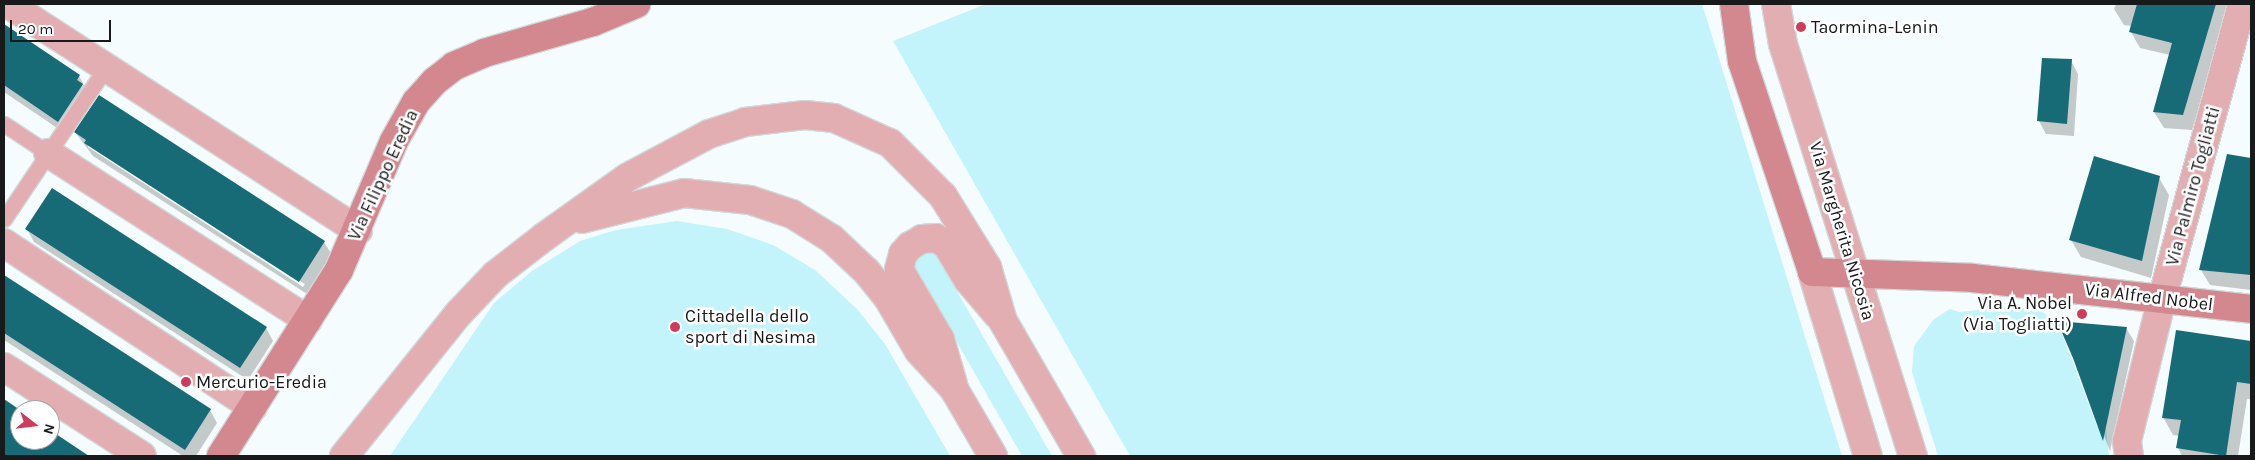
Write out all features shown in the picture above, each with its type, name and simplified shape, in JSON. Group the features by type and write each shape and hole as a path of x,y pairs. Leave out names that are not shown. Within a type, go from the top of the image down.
{"main road":[{"name":"Via Filippo Eredia","path":"221,456 339,270 358,230 394,141 416,102 435,81 454,66 484,53 593,22 636,4"},
{"path":"1734,4 1742,61 1812,272"},
{"name":"Via Alfred Nobel","path":"1812,272 1972,278 2047,284 2251,310"}],"street":[{"path":"8,4 358,230"},
{"name":"Via Margherita Nicosia","path":"1776,4 1783,44 1913,456"},
{"name":"Via Palmiro Togliatti","path":"2129,456 2127,441 2162,299 2242,4"},
{"path":"344,456 459,312 495,275 628,177 709,134 773,117 834,118 890,142 943,196 987,267 1003,321"},
{"path":"48,153 308,320"},
{"path":"566,224 684,193 750,200 792,214 832,239 867,272 888,298 919,351 954,389 992,456"},
{"path":"954,389 940,338 899,269 904,254 922,239 936,238 946,245 968,280 1003,321 1081,456"},
{"path":"4,242 253,407"},
{"path":"1812,272 1868,456"},
{"path":"4,367 142,456"}],"lane":[{"path":"4,219 106,67"},
{"path":"4,124 48,153"}],"shaded area":[{"path":"986,4 1702,4 1842,456 1130,456 893,41"},
{"name":"Cittadella dello sport di Nesima","path":"677,221 727,229 773,245 815,270 857,309 885,344 950,456 390,456 494,303 532,271 580,241 616,230"},
{"path":"926,252 936,255 1052,456 1022,456 914,267 917,257"},
{"path":"2016,306 2042,312 2057,321 2097,426 2106,427 2109,456 1938,456 1912,372 1914,346 1934,319 1950,309 1959,312"}],"building":[{"path":"2137,4 2216,4 2183,115 2153,112 2172,43 2129,32"},
{"path":"4,24 80,75 77,80 83,84 58,122 4,85"},
{"path":"2042,58 2072,59 2067,124 2037,121"},
{"path":"99,95 325,241 299,282 84,143 86,140 74,132"},
{"path":"2227,154 2251,158 2251,275 2199,270"},
{"path":"2094,156 2160,176 2142,261 2069,240"},
{"path":"52,188 267,327 240,368 25,229"},
{"path":"4,275 211,409 185,450 4,333"},
{"path":"2057,321 2127,327 2103,441 2073,358"},
{"path":"2176,330 2251,341 2251,384 2237,382 2226,456 2176,448 2181,420 2162,418"},
{"path":"4,399 10,403 10,450 60,450 60,437 89,456 4,456"}],"place":[{"name":"Taormina-Lenin","path":"1801,27"},
{"name":"Via A. Nobel (Via Togliatti)","path":"2082,314"},
{"name":"Cittadella dello sport di Nesima","path":"675,327"},
{"name":"Mercurio-Eredia","path":"186,382"}]}
